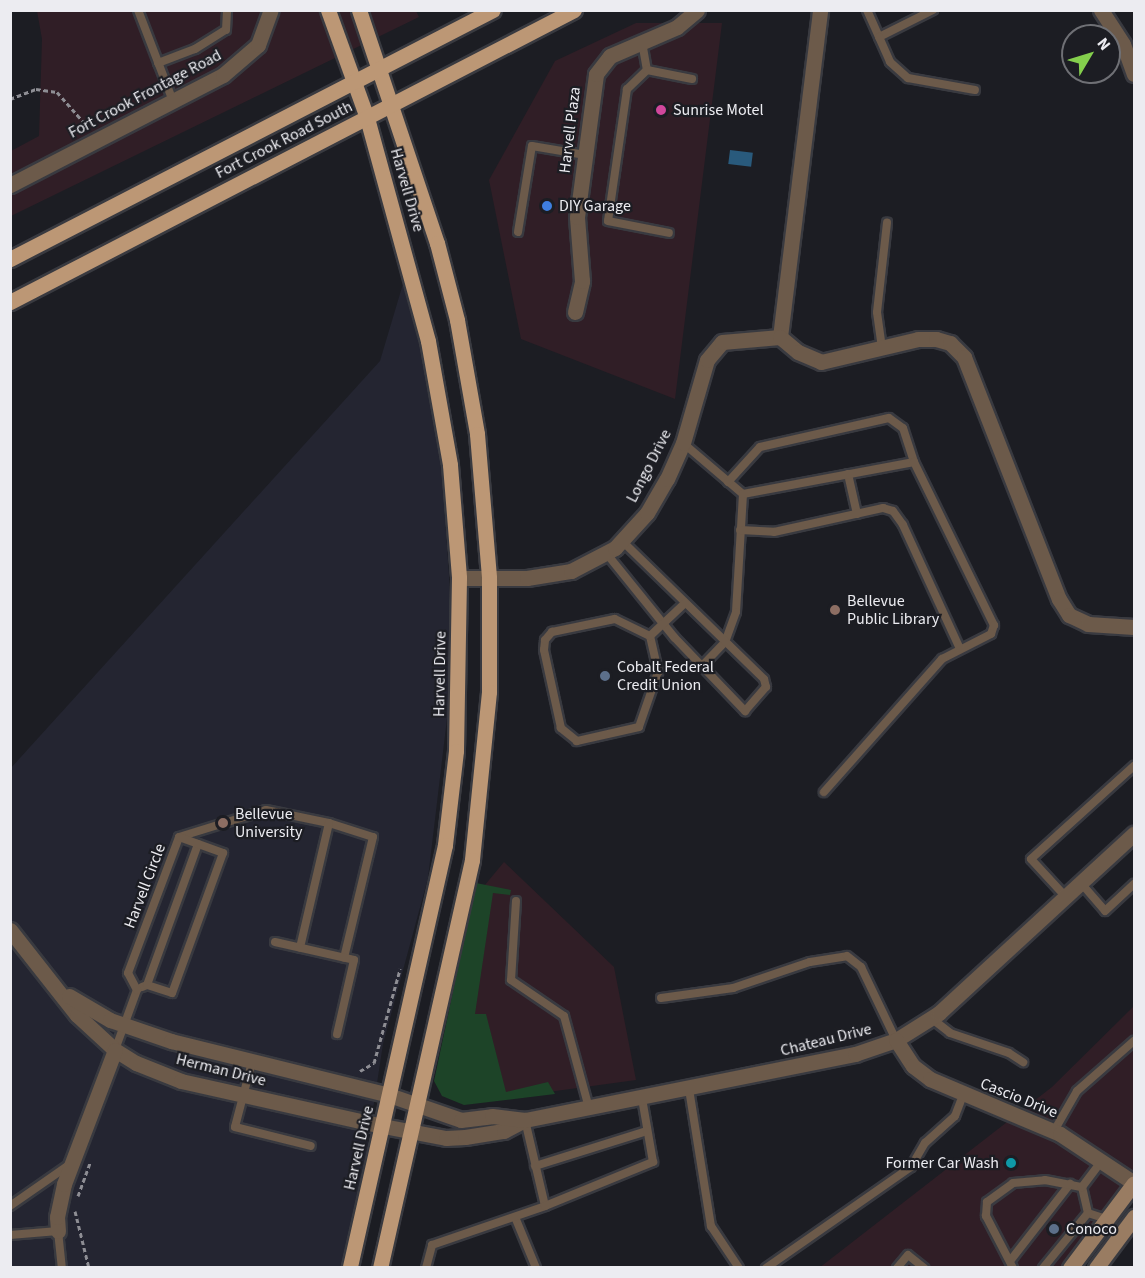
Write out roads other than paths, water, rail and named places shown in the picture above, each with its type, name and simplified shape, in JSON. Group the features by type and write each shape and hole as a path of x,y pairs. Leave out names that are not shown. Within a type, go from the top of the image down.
{"main road":[{"name":"Harvell Drive","path":"328,10 367,118 399,226 435,374 450,465 459,578 459,683 452,800 435,897 350,1268"},
{"name":"Harvell Drive","path":"359,10 393,104 437,243 466,360 477,434 489,578 489,692 480,806 459,925 380,1268"},
{"name":"Fort Crook Road South","path":"10,259 493,10"},
{"name":"Fort Crook Road South","path":"10,302 573,10"},
{"path":"1070,1268 1134,1183"},
{"path":"1096,1268 1134,1217"}],"street":[{"name":"Fort Crook Frontage Road","path":"10,185 173,101 243,61 258,45 271,10"},
{"name":"Harvell Plaza","path":"575,312 582,281 577,217 596,74 610,56 690,20 698,10"},
{"path":"820,10 780,337 798,352 821,362 936,339 950,343 964,357 1059,599 1069,615 1088,624 1134,627"},
{"path":"1101,10 1123,44 1134,74"},
{"name":"Longo Drive","path":"459,578 563,572 607,554 622,542 647,513 683,443 707,360 722,342 780,337"},
{"name":"Chateau Drive","path":"413,1132 446,1138 486,1135 525,1120 855,1054 896,1040 931,1018 1134,834"},
{"name":"Herman Drive","path":"10,930 77,1015 116,1050 181,1081 413,1132"},
{"name":"Herman Drive","path":"51,984 86,1008 171,1041 418,1104"},
{"name":"Cascio Drive","path":"896,1040 913,1066 963,1095 1054,1131 1102,1160 1134,1183"},
{"path":"58,1231 57,1217 72,1163 116,1050"},
{"name":"Chateau Drive","path":"418,1104 461,1120 492,1116 525,1120"}],"lane":[{"path":"138,10 173,101"},
{"path":"159,63 195,49 226,30 227,10"},
{"path":"867,10 890,63 908,78 975,90"},
{"path":"879,37 933,10"},
{"path":"642,42 646,70"},
{"path":"646,70 692,79"},
{"path":"646,70 627,89 608,221 669,233"},
{"path":"518,232 532,146 585,155"},
{"path":"882,348 877,312 886,223"},
{"path":"728,482 760,447 889,418 903,428 914,462 994,625 991,634 942,659 824,792"},
{"path":"683,443 743,494 914,462"},
{"path":"848,474 857,514"},
{"path":"701,667 725,642 736,612 743,494"},
{"path":"740,530 774,531 883,508 896,515 960,649"},
{"path":"607,554 701,667 745,711 766,683 622,542"},
{"path":"650,636 685,603"},
{"path":"615,620 650,636 658,672 639,727 577,741 561,728 544,650 545,640 552,632 615,620"},
{"path":"1065,896 1031,859 1134,766"},
{"path":"179,837 266,810 329,824 373,837 344,958"},
{"path":"300,948 329,824"},
{"name":"Harvell Circle","path":"116,1050 136,990 128,973 179,837 223,853 172,993 147,985"},
{"path":"136,990 147,985 198,844"},
{"path":"1080,882 1105,911 1134,884"},
{"path":"516,901 512,980 564,1016 589,1108"},
{"path":"275,942 354,960 337,1034"},
{"path":"661,998 733,988 810,962 847,956 861,967 896,1040"},
{"path":"931,1018 950,1033 1009,1053 1023,1062"},
{"path":"1054,1131 1077,1091 1134,1041"},
{"path":"252,1062 235,1127 311,1146"},
{"path":"689,1089 711,1226 739,1268"},
{"path":"766,1268 911,1167 925,1143 955,1116 963,1095"},
{"path":"426,1268 432,1245 545,1206 653,1162 642,1098"},
{"path":"525,1120 545,1206"},
{"path":"535,1166 647,1131"},
{"path":"1082,1187 1102,1160"},
{"path":"10,1206 72,1163"},
{"path":"1070,1184 1011,1264 987,1216 987,1202 1013,1183 1045,1180 1070,1184 1082,1187"},
{"path":"1082,1187 1088,1212"},
{"path":"1088,1212 1107,1219"},
{"path":"1043,1268 1088,1212"},
{"path":"515,1217 536,1268"},
{"path":"10,1235 58,1231 62,1268"},
{"path":"897,1268 908,1255 924,1268"}],"water":[{"path":"730,150 753,153 751,167 728,164"}],"place":[{"name":"Sunrise Motel","path":"661,110"},
{"name":"DIY Garage","path":"547,206"},
{"name":"Bellevue Public Library","path":"835,610"},
{"name":"Cobalt Federal Credit Union","path":"605,676"},
{"name":"Bellevue University","path":"223,823"},
{"name":"Former Car Wash","path":"1011,1163"},
{"name":"Conoco","path":"1054,1229"}]}
